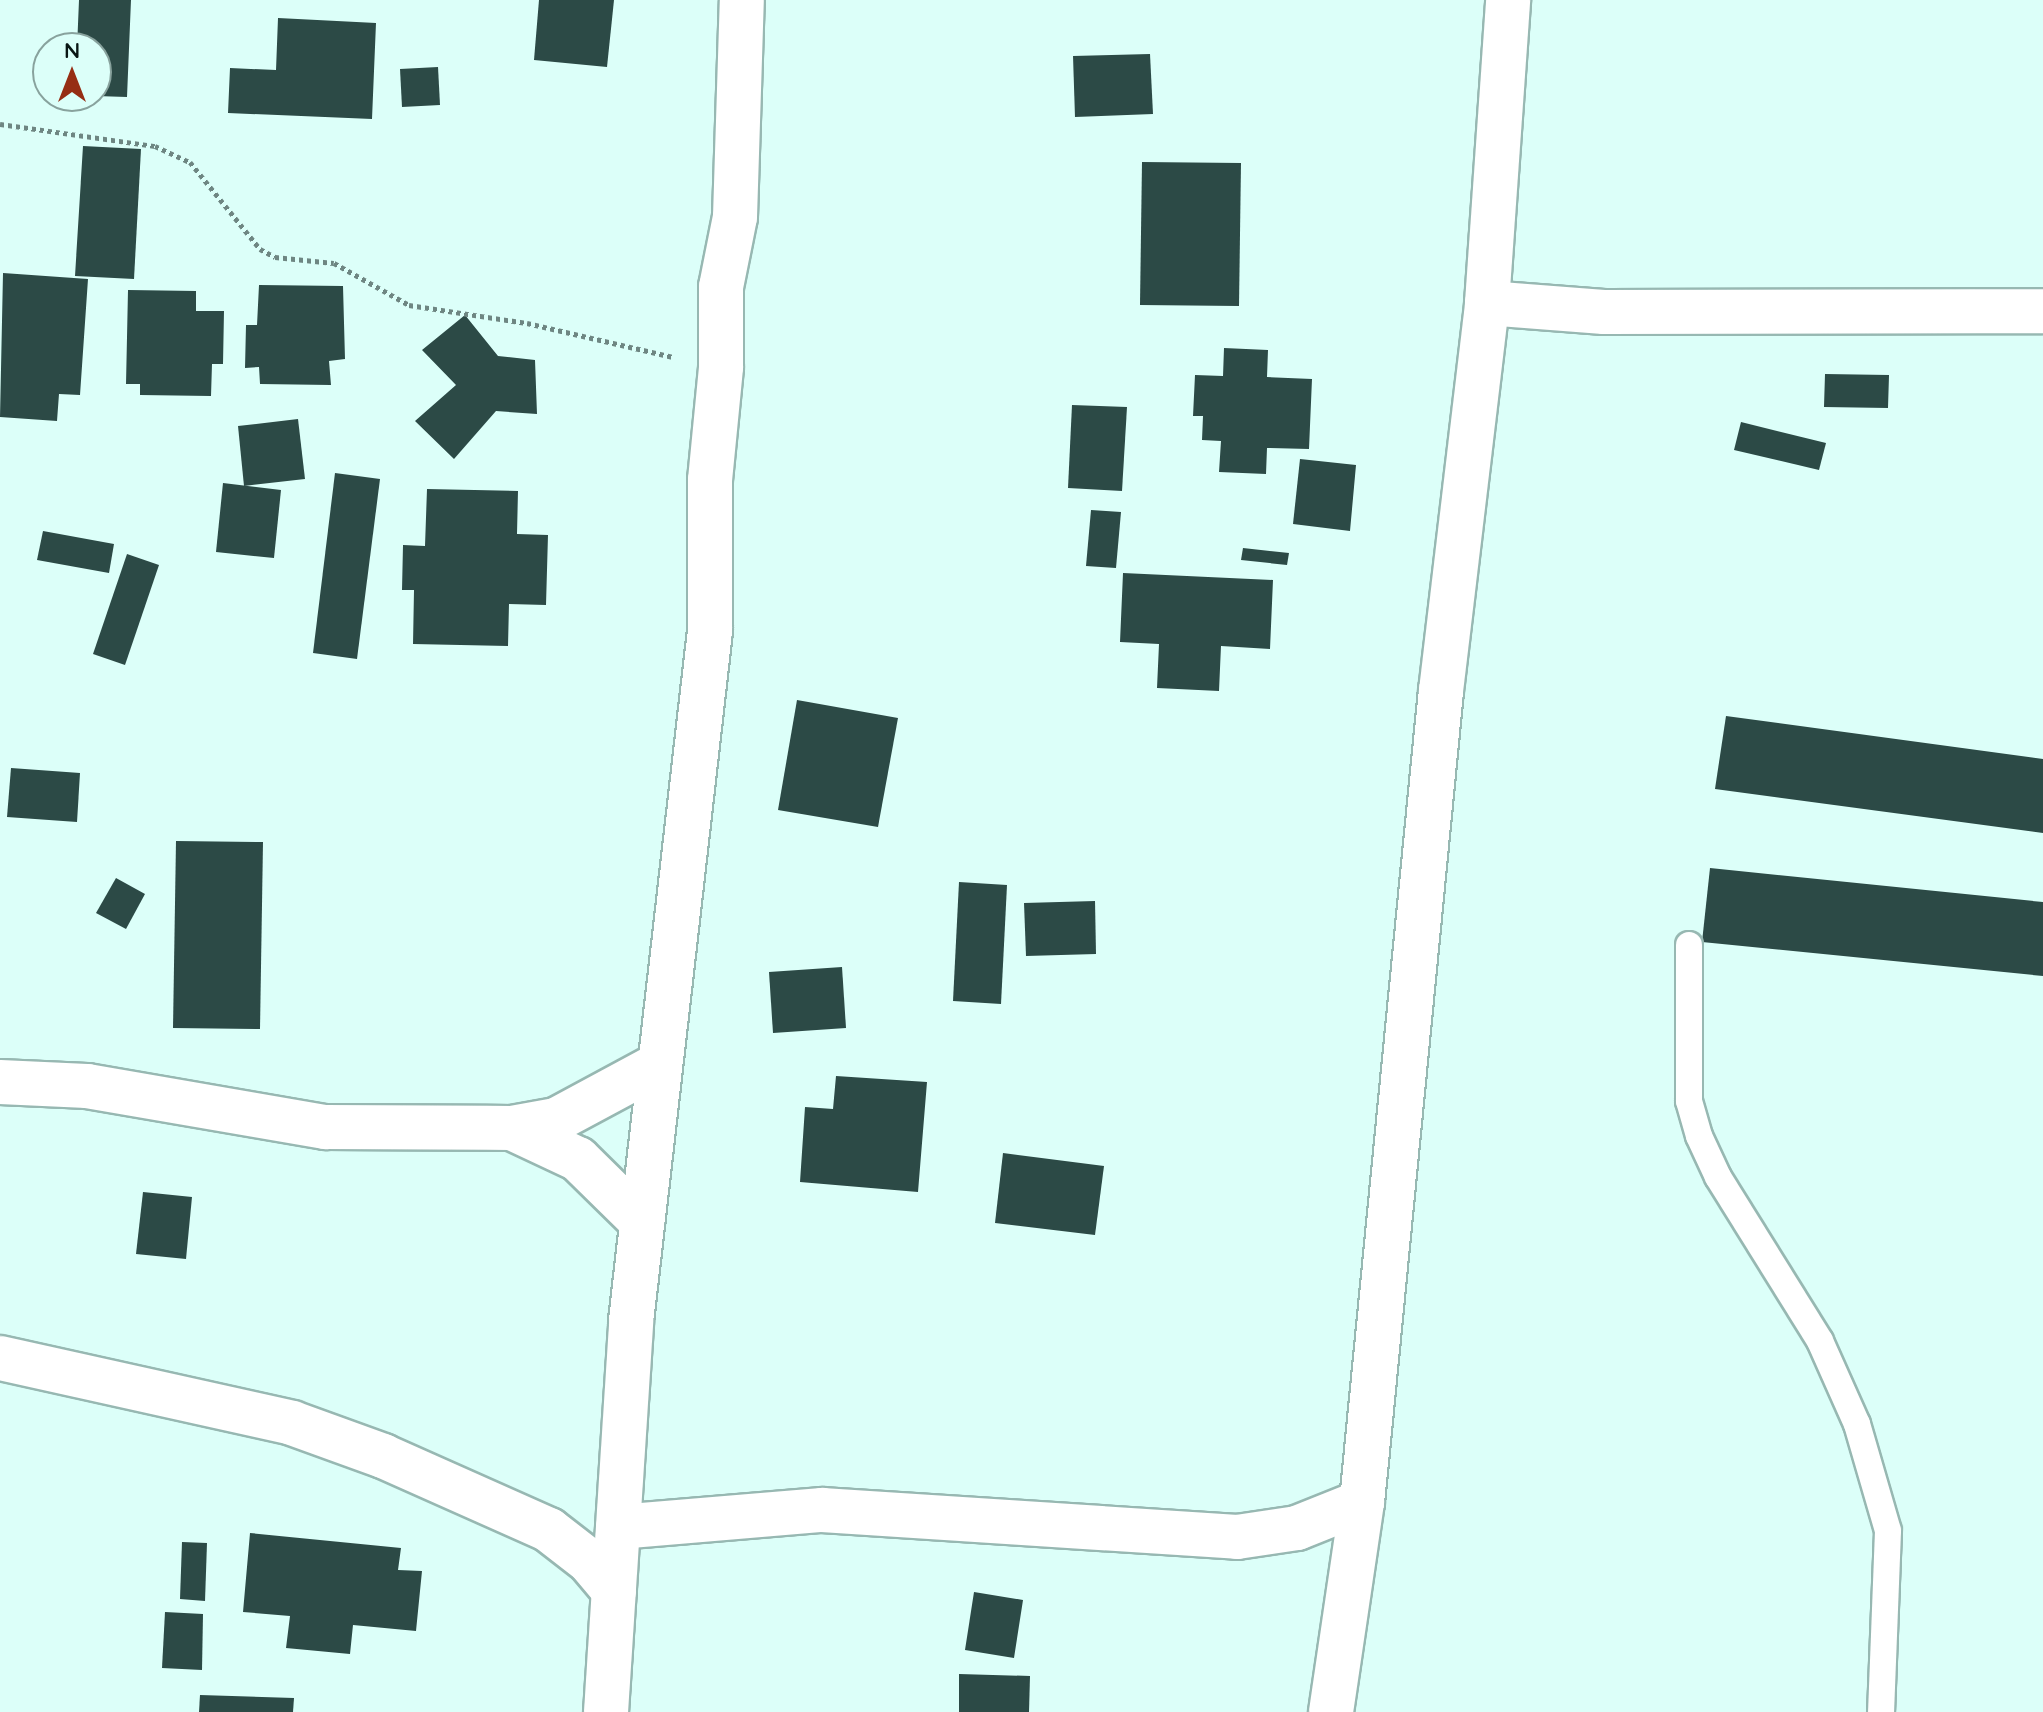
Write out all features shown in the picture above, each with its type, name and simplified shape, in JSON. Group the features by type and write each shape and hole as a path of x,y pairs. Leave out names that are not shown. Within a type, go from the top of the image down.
{"street":[{"path":"606,1712 642,1222 710,631 710,480 721,367 721,287 735,217 742,0"},
{"path":"1331,1712 1362,1502 1441,691 1487,303 1507,18 1479,0"},
{"path":"1487,303 1604,312 2043,311"},
{"path":"0,1082 87,1086 325,1127 512,1128 556,1120 660,1064"},
{"path":"512,1128 578,1159 642,1222"},
{"path":"0,1358 292,1423 383,1456 549,1530 589,1561 614,1591"},
{"path":"618,1527 822,1510 1237,1537 1297,1528 1362,1502"}],"lane":[{"path":"1689,945 1689,1101 1699,1136 1718,1177 1820,1341 1857,1424 1888,1531 1881,1712"}],"path":[{"path":"0,124 155,146 190,162 260,249 275,257 334,263 409,305 527,323 721,367"}],"building":[{"path":"79,0 131,0 127,97 112,97 112,32 78,32"},
{"path":"539,0 614,0 607,67 534,60"},
{"path":"278,18 376,23 372,119 228,113 230,68 276,70"},
{"path":"1150,54 1153,114 1075,117 1073,56"},
{"path":"438,67 440,105 402,107 400,69"},
{"path":"83,146 141,149 134,279 75,276"},
{"path":"1142,162 1241,163 1239,306 1140,305"},
{"path":"3,273 88,279 80,395 59,394 57,421 0,417"},
{"path":"259,285 343,286 345,359 329,361 331,385 260,384 259,367 245,368 246,325 257,325"},
{"path":"128,290 196,291 196,311 224,311 223,364 212,364 211,396 140,395 140,384 126,384"},
{"path":"465,315 498,356 535,360 537,414 496,411 454,459 415,421 456,385 422,350"},
{"path":"1224,348 1268,350 1267,377 1312,379 1309,449 1267,448 1266,474 1219,472 1221,441 1202,440 1203,416 1193,416 1195,375 1223,376"},
{"path":"1825,374 1889,375 1888,408 1824,407"},
{"path":"1072,405 1127,407 1122,491 1068,488"},
{"path":"298,419 305,479 244,486 238,426"},
{"path":"1741,422 1826,443 1819,470 1734,450"},
{"path":"1300,459 1356,465 1350,531 1293,524"},
{"path":"335,473 380,479 357,659 313,653"},
{"path":"223,483 281,490 274,558 216,552"},
{"path":"427,489 518,491 517,534 548,535 546,605 509,604 508,646 413,644 414,590 402,590 403,545 425,546"},
{"path":"1091,510 1121,512 1116,568 1086,566"},
{"path":"43,531 114,544 109,573 37,560"},
{"path":"1243,548 1289,553 1287,565 1241,560"},
{"path":"127,554 159,565 125,665 93,654"},
{"path":"1123,573 1273,580 1270,649 1221,646 1219,691 1157,688 1159,644 1120,642"},
{"path":"797,700 898,718 878,827 778,810"},
{"path":"1726,716 2043,759 2043,833 1715,789"},
{"path":"11,768 80,773 77,822 7,817"},
{"path":"176,841 263,842 260,1029 173,1028"},
{"path":"1710,868 2043,902 2043,976 1702,942"},
{"path":"116,878 145,894 126,929 96,913"},
{"path":"959,882 1007,885 1001,1004 953,1001"},
{"path":"1095,901 1096,954 1026,956 1024,903"},
{"path":"842,967 846,1028 773,1033 769,972"},
{"path":"836,1076 927,1082 918,1192 800,1182 805,1107 833,1109"},
{"path":"1003,1153 1104,1166 1095,1235 995,1223"},
{"path":"143,1192 192,1197 186,1259 136,1254"},
{"path":"250,1533 401,1548 398,1570 422,1571 416,1631 353,1625 350,1654 286,1648 290,1616 243,1612"},
{"path":"182,1542 207,1543 205,1601 180,1599"},
{"path":"974,1592 1023,1600 1014,1658 965,1650"},
{"path":"165,1612 203,1614 202,1670 162,1668"},
{"path":"959,1674 1030,1676 1029,1712 959,1712"},
{"path":"200,1695 294,1698 293,1712 199,1712"}]}
